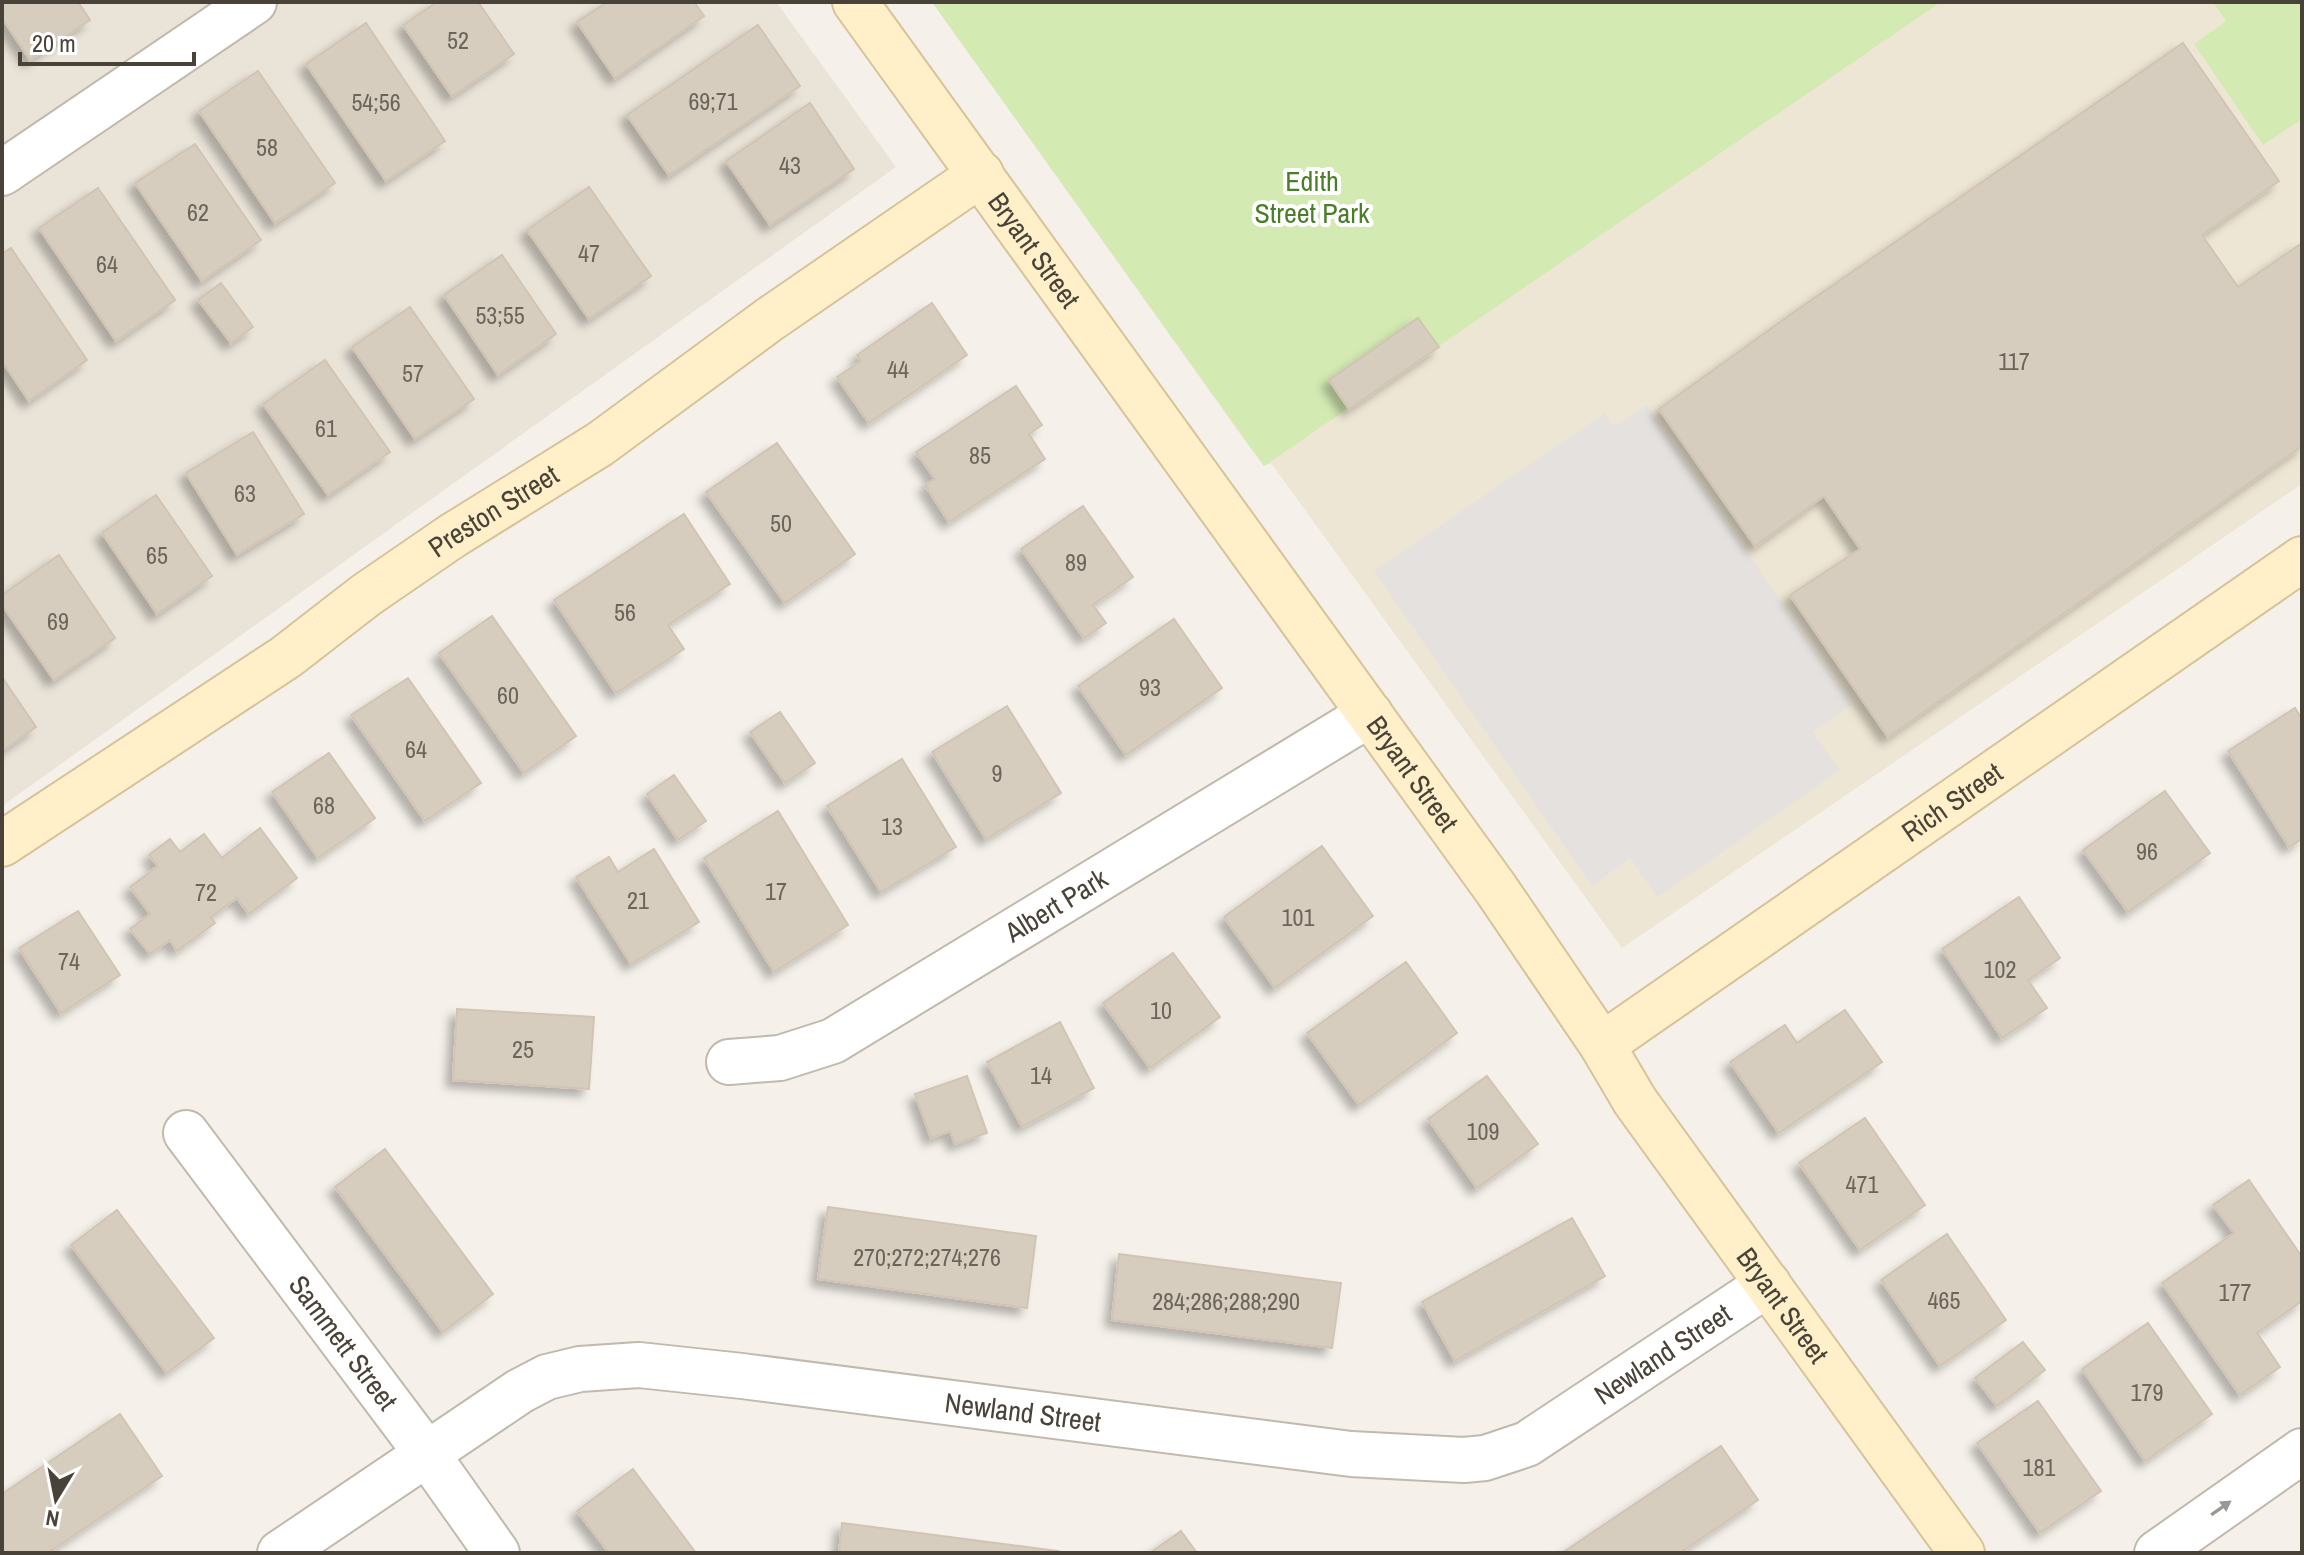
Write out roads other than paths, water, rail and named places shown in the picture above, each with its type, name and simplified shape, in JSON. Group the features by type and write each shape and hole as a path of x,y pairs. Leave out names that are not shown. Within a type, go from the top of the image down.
{"street":[{"path":"2,173 254,2"},
{"name":"Bryant Street","path":"855,2 1504,900 1602,1045 1635,1101 1962,1553"},
{"name":"Preston Street","path":"2,844 286,657 366,595 452,536 600,444 770,319 981,174"},
{"name":"Rich Street","path":"1602,1045 2302,559"},
{"name":"Albert Park","path":"729,1062 780,1058 833,1041 1370,714"},
{"name":"Sammett Street","path":"186,1133 427,1454 497,1553"},
{"name":"Newland Street","path":"280,1553 520,1391 547,1377 580,1369 639,1365 1351,1454 1442,1460 1485,1458 1507,1452 1536,1438 1768,1284"},
{"path":"2157,1553 2302,1451"}],"park label":[{"name":"Edith Street Park","path":"1312,197"}]}
